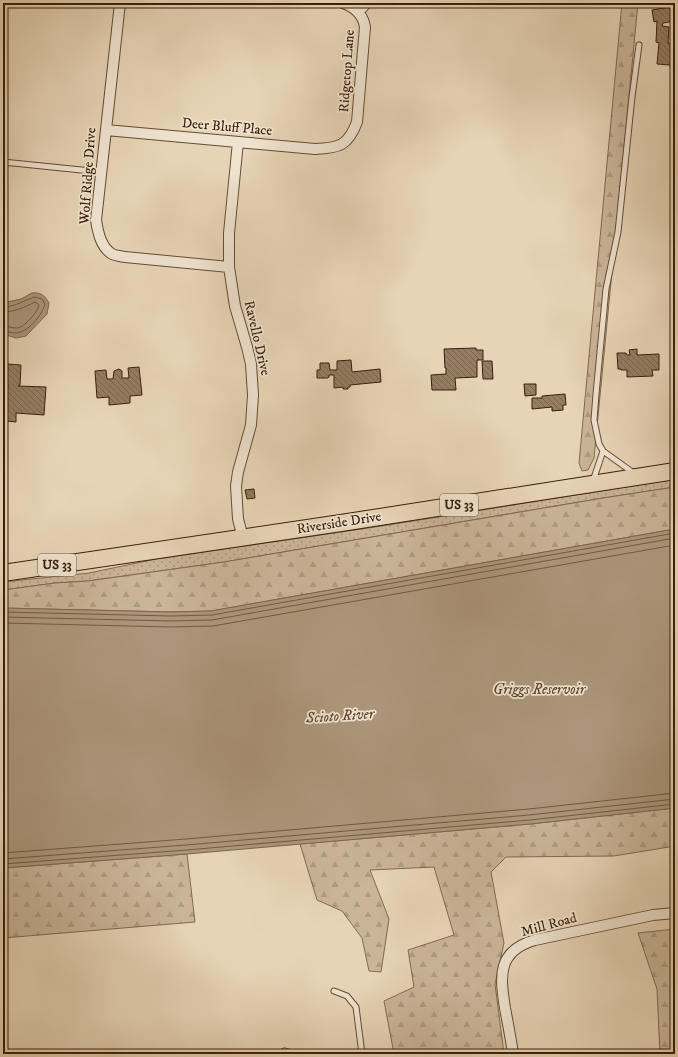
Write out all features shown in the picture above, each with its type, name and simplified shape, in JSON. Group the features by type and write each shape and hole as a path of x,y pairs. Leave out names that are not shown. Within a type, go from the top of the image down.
{"main road":[{"name":"Riverside Drive","path":"3,573 243,538 675,471"}],"street":[{"name":"Wolf Ridge Drive","path":"120,3 96,220 98,234 104,246 113,254 125,257 229,267"},
{"path":"343,3 352,6 357,11"},
{"name":"Ridgetop Lane","path":"344,144 353,132 357,122 365,27 364,21 357,11 366,3"},
{"name":"Deer Bluff Place","path":"106,130 315,150 331,148 344,144"},
{"name":"Ravello Drive","path":"238,142 229,233 229,267 235,306 247,347 253,378 253,413 238,472 236,486 238,518 243,538"},
{"name":"Mill Road","path":"513,1054 501,985 503,967 512,952 525,943 536,940 653,915 675,913"}],"lane":[{"path":"639,46 631,104 618,232 606,289 594,420 599,444 603,451 639,477"},
{"path":"3,162 101,172"},
{"path":"592,484 603,451"},
{"path":"334,991 347,996 356,1007 362,1054"},
{"path":"284,1051 296,1054"}],"green space":[{"path":"622,3 638,3 594,458 588,470 582,471 579,463"},
{"path":"675,479 675,487 224,562 88,581 55,583 3,590 3,582 89,573 156,559 382,526"},
{"path":"675,487 675,529 211,611 171,612 3,608 3,590 55,583 88,581 224,562"},
{"path":"675,808 675,846 614,856 506,857 491,872 504,943 495,984 504,1054 394,1054 384,1001 414,987 408,950 454,935 434,867 370,870 389,919 381,972 369,971 362,938 342,911 317,900 300,844 530,824"},
{"path":"187,854 195,922 3,938 3,868"},
{"path":"675,929 675,1054 660,1054 657,989 638,933"}],"water":[{"path":"32,293 44,296 49,303 47,314 26,336 16,338 3,334 3,303 21,299"},
{"name":"Griggs Reservoir","path":"675,529 675,808 530,824 187,854 3,868 3,608 171,612 211,611"}],"building":[{"path":"675,6 675,21 663,23 662,26 669,27 668,43 675,44 675,67 670,67 670,65 657,64 659,43 656,42 657,21 654,22 652,10"},
{"path":"476,348 476,350 483,350 483,360 477,360 477,377 455,378 456,390 432,390 431,375 446,374 444,349"},
{"path":"637,349 637,355 659,354 659,370 652,370 653,376 627,377 627,370 618,369 617,353 626,353 627,355 630,355 629,350"},
{"path":"351,360 352,372 380,369 381,382 350,385 348,389 343,389 343,387 334,388 334,375 329,375 328,378 317,378 317,370 320,370 320,363 329,363 330,370 337,370 337,361"},
{"path":"482,361 492,361 493,379 483,379"},
{"path":"8,364 21,365 20,385 18,386 46,387 44,415 16,413 16,422 6,421"},
{"path":"139,367 142,395 130,396 130,403 109,405 109,397 97,398 95,371 106,370 107,379 113,379 114,371 119,369 122,371 122,378 129,378 128,368"},
{"path":"524,384 536,384 536,395 525,396"},
{"path":"565,394 566,405 563,405 563,410 552,411 552,407 532,409 532,398 542,398 542,396"},
{"path":"254,489 255,498 247,499 245,490"}],"water label":[{"name":"Scioto River","path":"340,716"}]}
